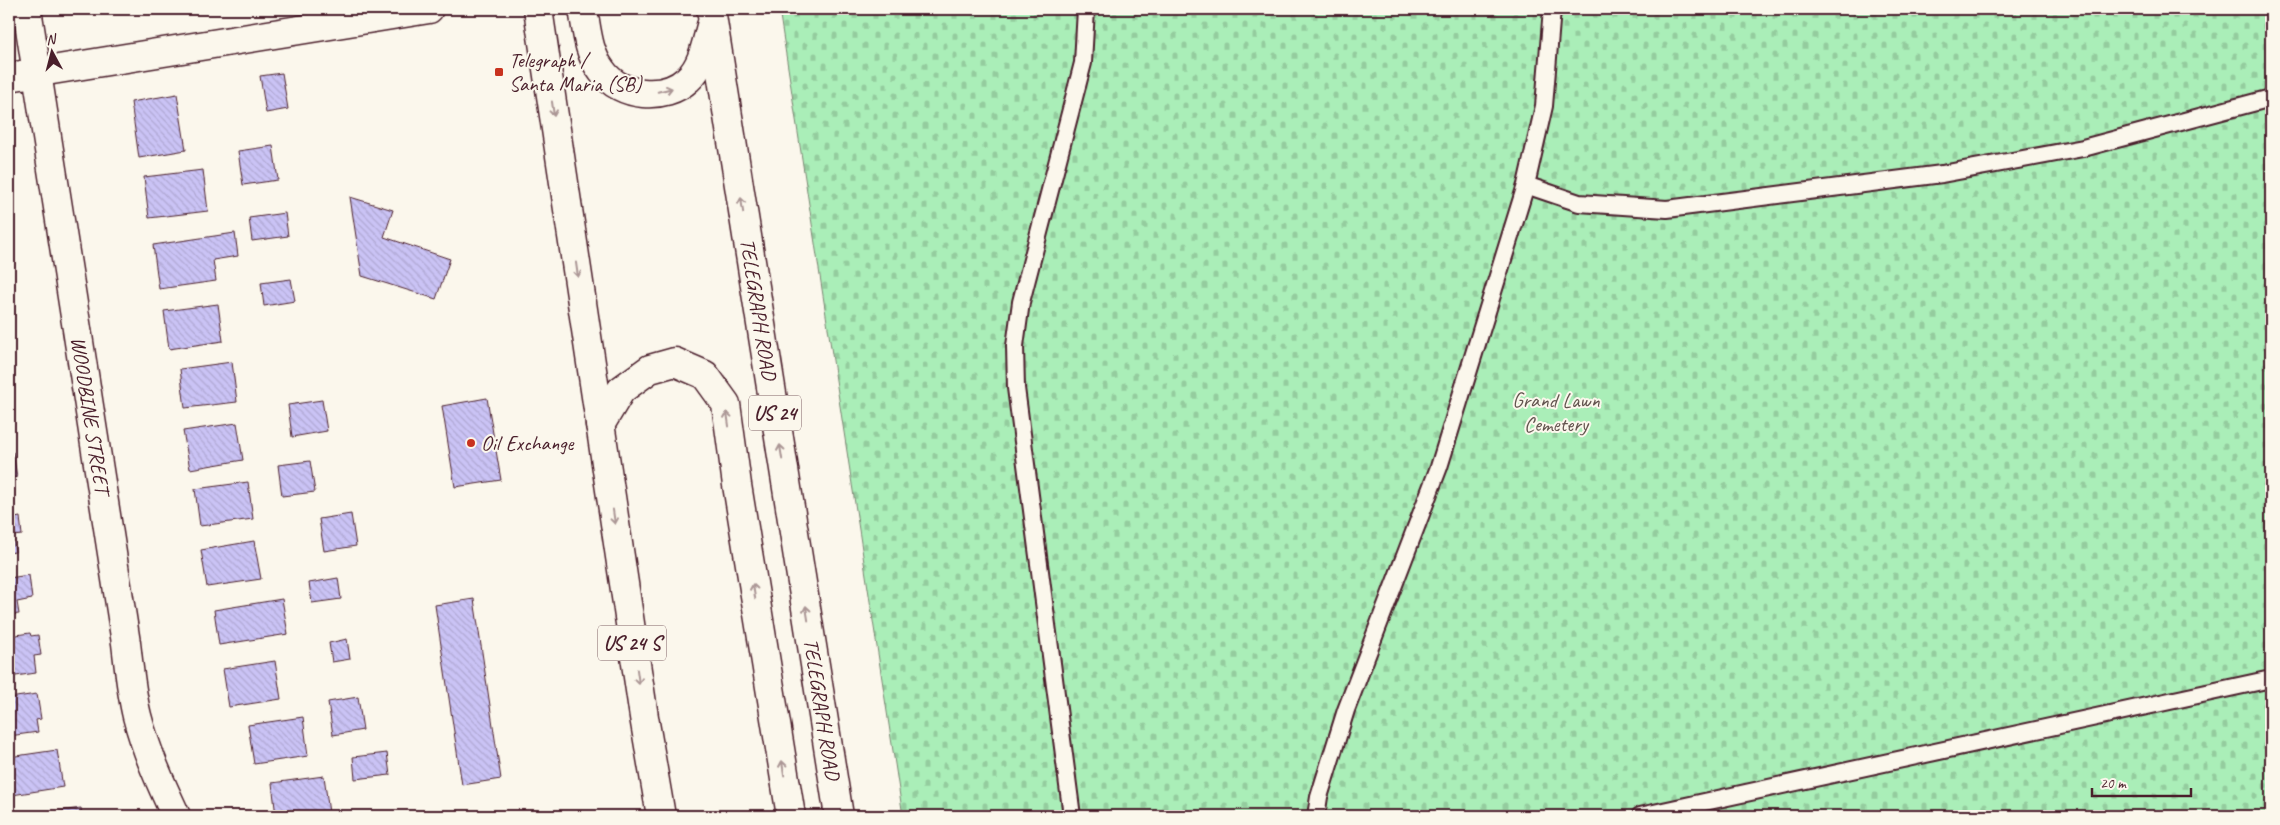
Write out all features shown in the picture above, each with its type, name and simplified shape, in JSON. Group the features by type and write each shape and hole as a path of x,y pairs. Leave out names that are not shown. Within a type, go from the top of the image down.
{"main road":[{"name":"WOODBINE STREET","path":"27,9 126,643 130,680 137,716 156,774 176,816"},
{"path":"9,77 349,15 429,9"},
{"path":"538,9 600,424"},
{"path":"583,9 589,47 602,72 616,85 637,93 658,92 676,88 689,79 700,61 712,14"},
{"name":"TELEGRAPH ROAD","path":"712,14 840,816"},
{"name":"US 24","path":"600,424 621,390 650,369 676,362 704,375 726,404 737,485 791,816"},
{"name":"US 24 S","path":"600,424 644,717 661,816"}],"lane":[{"path":"1072,816 1016,388 1015,346 1021,302 1083,63 1086,9"},
{"path":"1316,816 1319,797 1346,710 1439,467 1526,184 1544,106 1552,9"},
{"path":"1526,184 1579,204 1667,209 1942,174 2083,148 2271,98"},
{"path":"1640,816 2271,678"}],"green space":[{"name":"Grand Lawn Cemetery","path":"779,9 2271,9 2271,816 903,816"}],"building":[{"path":"282,73 288,109 266,113 260,76"},
{"path":"177,94 186,150 139,158 131,102"},
{"path":"273,146 278,180 243,185 238,151"},
{"path":"203,170 208,211 149,218 144,177"},
{"path":"350,197 393,210 384,237 450,259 436,299 362,276"},
{"path":"285,213 288,236 252,241 249,218"},
{"path":"235,233 238,256 213,260 216,281 159,289 153,245"},
{"path":"291,279 295,301 264,306 261,283"},
{"path":"218,304 223,341 169,349 164,311"},
{"path":"232,362 237,402 185,408 180,369"},
{"name":"Oil Exchange","path":"487,398 501,480 455,487 442,406"},
{"path":"322,400 327,431 292,437 288,405"},
{"path":"237,423 243,460 190,469 183,431"},
{"path":"13,452 17,477 9,478 9,453"},
{"path":"310,461 315,492 282,496 278,465"},
{"path":"248,482 253,519 200,526 195,489"},
{"path":"9,513 10,519 20,517 22,535 13,536 15,552 9,553"},
{"path":"351,514 356,546 324,551 319,519"},
{"path":"254,541 261,579 207,587 201,550"},
{"path":"29,575 32,599 17,602 19,614 9,615 9,578"},
{"path":"338,578 341,599 312,603 309,583"},
{"path":"282,599 288,634 219,645 214,610"},
{"path":"474,599 501,779 462,785 435,605"},
{"path":"30,633 31,636 38,635 41,655 34,656 36,673 9,677 9,636"},
{"path":"347,639 350,659 332,662 329,643"},
{"path":"275,661 281,699 229,707 223,669"},
{"path":"37,694 41,719 36,720 38,732 9,736 9,698"},
{"path":"358,697 363,730 333,735 328,702"},
{"path":"303,717 308,756 254,764 248,725"},
{"path":"57,750 63,787 12,795 9,757"},
{"path":"387,753 390,775 355,779 353,757"},
{"path":"324,776 329,813 307,816 276,816 272,783"},
{"path":"81,808 82,816 27,816"}],"place":[{"name":"Telegraph / Santa Maria (SB)","path":"499,72"},
{"name":"Oil Exchange","path":"471,443"}]}
